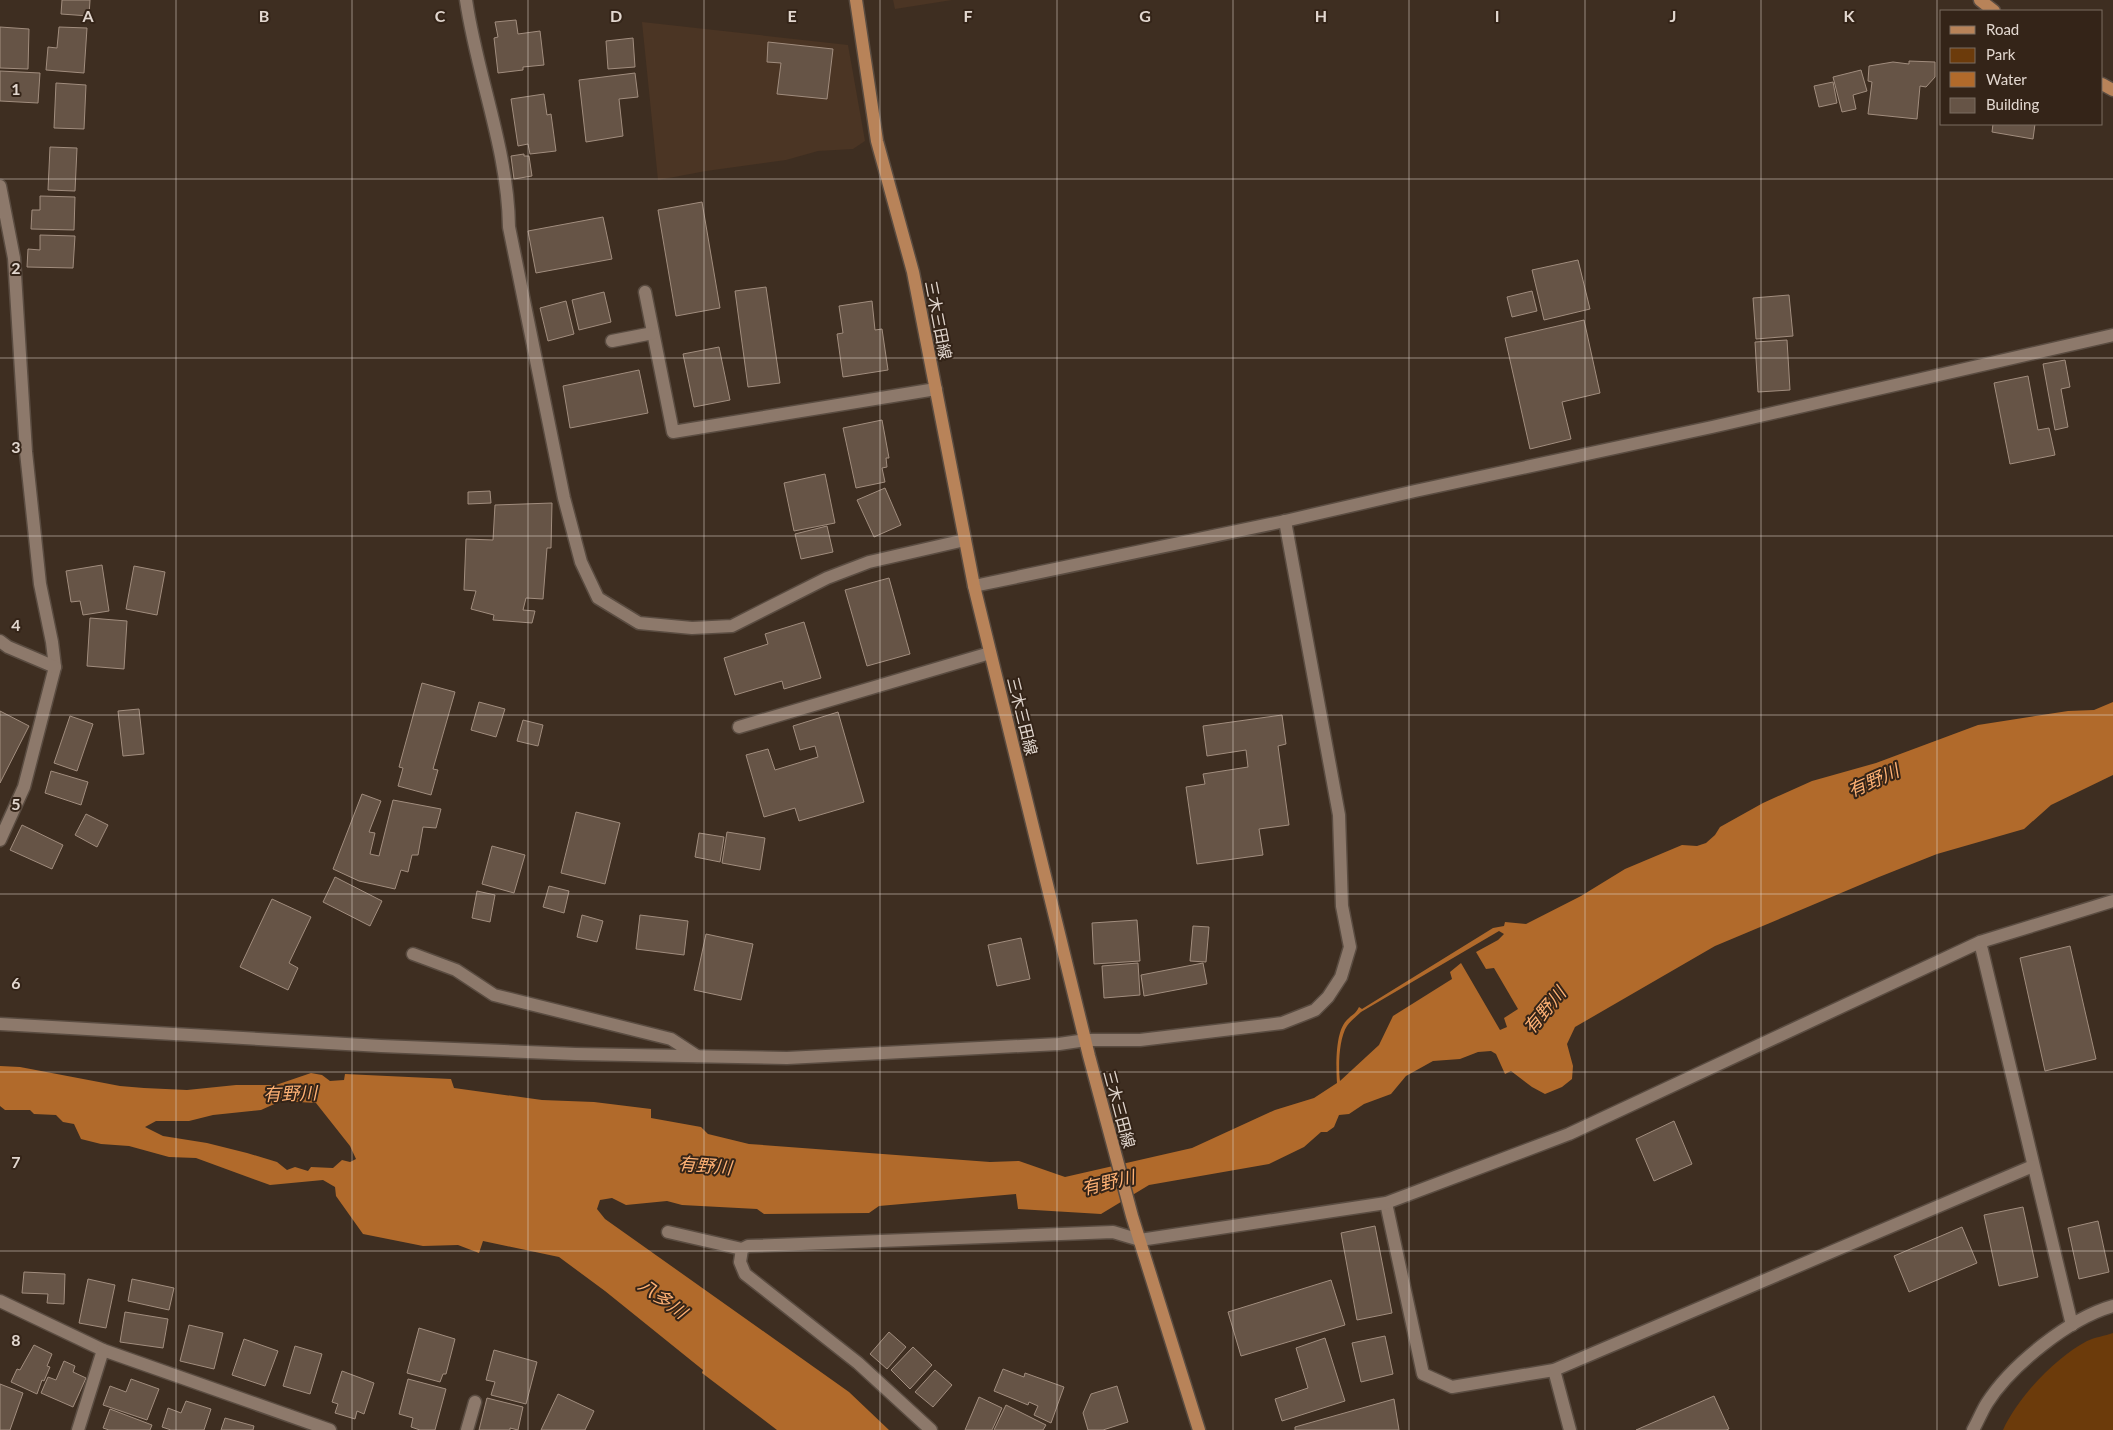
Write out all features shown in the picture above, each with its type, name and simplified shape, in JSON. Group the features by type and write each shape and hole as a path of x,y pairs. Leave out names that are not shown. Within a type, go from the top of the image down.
{"main road":[{"name":"三木三田線","path":"856,0 877,141 913,272 974,586 990,653 1089,1056 1132,1216 1199,1430"},
{"path":"1980,0 1993,10"}],"street":[{"path":"466,0 470,30 494,118 508,197 509,227 564,498 581,562 598,598 639,623 692,628 732,626 827,578 869,562 965,540"},
{"path":"0,186 14,258 26,452 40,584 55,667 24,787 0,840"},
{"path":"645,292 673,432 936,389"},
{"path":"612,341 653,333"},
{"path":"974,586 1285,521 1712,427 2113,334"},
{"path":"0,1024 381,1046 787,1058 1059,1044 1086,1040 1140,1040 1282,1023 1315,1010 1328,997 1341,977 1350,947 1342,906 1339,815 1285,521"},
{"path":"0,642 55,667"},
{"path":"739,727 990,653"},
{"path":"668,1232 742,1249 748,1246 1113,1232 1140,1240 1386,1203 1569,1134 1980,942 2113,901"},
{"path":"1980,942 2072,1325"},
{"path":"413,954 456,970 494,995 671,1039 697,1056"},
{"path":"1386,1203 1424,1374 1452,1387 1554,1370 2033,1166"},
{"path":"742,1249 740,1262 745,1274 858,1363 931,1430"},
{"path":"0,1301 103,1350 330,1430"},
{"path":"1973,1430 1988,1402 2012,1374 2043,1345 2072,1325 2113,1306"},
{"path":"78,1430 103,1350"},
{"path":"1554,1370 1570,1430"},
{"path":"467,1430 475,1402"}],"shaded area":[{"path":"893,0 952,0 895,9"},
{"path":"642,22 848,45 865,141 853,149 818,151 786,160 658,180"}],"green space":[{"path":"2113,1333 2113,1430 2003,1430 2028,1392 2062,1357 2093,1338"}],"water":[{"path":"2113,702 2113,775 2051,805 2024,829 1937,854 1715,946 1575,1027 1567,1044 1573,1066 1572,1079 1562,1087 1545,1094 1511,1071 1505,1074 1496,1054 1491,1051 1478,1052 1460,1059 1433,1061 1406,1076 1391,1094 1364,1104 1349,1114 1339,1115 1334,1127 1327,1132 1321,1132 1304,1147 1269,1164 1149,1185 1101,1214 1018,1209 1016,1194 879,1206 869,1213 764,1214 757,1209 682,1205 667,1201 626,1205 612,1198 600,1200 597,1209 605,1219 849,1392 889,1430 777,1430 702,1373 703,1370 605,1291 559,1257 483,1241 479,1253 458,1245 423,1246 363,1234 336,1196 335,1187 323,1180 270,1185 196,1158 169,1157 129,1146 101,1144 81,1139 74,1124 63,1122 56,1115 34,1114 30,1110 5,1110 0,1106 0,1066 20,1067 120,1086 187,1090 236,1085 276,1085 311,1073 322,1075 330,1081 344,1080 345,1074 451,1079 454,1088 542,1100 594,1102 651,1109 651,1118 701,1127 708,1134 749,1144 990,1162 1019,1161 1065,1177 1192,1148 1275,1110 1314,1098 1337,1083 1337,1051 1342,1026 1359,1007 1362,1009 1493,928 1504,926 1505,922 1526,924 1581,896 1625,869 1682,845 1697,846 1706,843 1715,835 1720,827 1763,803 1812,781 1876,763 1978,725 2068,711 2094,710","holes":["1499,931 1504,934 1498,940 1476,952 1486,969 1494,968 1518,1009 1504,1018 1507,1027 1500,1030 1461,963 1450,972 1452,979 1393,1016 1379,1045 1340,1081 1339,1061 1342,1038 1344,1031 1351,1021 1361,1012","281,1101 316,1103 350,1146 356,1159 350,1162 342,1160 333,1168 311,1167 308,1171 295,1167 287,1170 277,1162 207,1143 163,1136 145,1127 156,1121 189,1121 213,1115 261,1110"]}],"building":[{"path":"62,0 90,0 89,16 61,14"},
{"path":"516,20 518,34 540,31 544,65 523,67 523,70 498,73 494,38 498,37 495,22"},
{"path":"0,27 29,29 28,69 0,68"},
{"path":"59,27 87,28 84,73 46,70 48,47 57,48"},
{"path":"633,38 635,67 608,69 606,41"},
{"path":"768,42 833,49 827,99 777,94 781,63 767,62"},
{"path":"1909,61 1935,62 1935,77 1926,87 1920,86 1917,119 1868,114 1872,82 1868,81 1869,66 1893,62 1909,64"},
{"path":"1861,70 1867,91 1853,95 1856,109 1842,112 1833,77"},
{"path":"0,71 40,73 38,103 0,101"},
{"path":"635,73 638,97 619,99 623,136 586,142 579,80"},
{"path":"1833,82 1837,103 1819,107 1814,86"},
{"path":"56,83 86,85 84,129 54,128"},
{"path":"544,94 547,115 551,114 556,151 530,154 528,144 518,146 511,99"},
{"path":"1993,125 2035,125 2033,139 1992,132"},
{"path":"50,147 77,148 75,191 48,190"},
{"path":"524,154 524,156 529,156 532,176 514,179 511,156"},
{"path":"40,196 75,197 74,230 31,229 32,210 40,210"},
{"path":"702,202 720,308 676,316 658,210"},
{"path":"603,217 612,259 536,273 528,231"},
{"path":"40,235 75,236 73,268 27,267 28,249 40,250"},
{"path":"1578,260 1590,309 1544,320 1532,270"},
{"path":"766,287 780,383 748,387 735,291"},
{"path":"1532,291 1537,311 1512,317 1507,297"},
{"path":"604,292 611,322 579,330 572,300"},
{"path":"1789,295 1793,336 1756,339 1753,298"},
{"path":"566,301 574,334 548,341 540,308"},
{"path":"872,301 875,330 882,329 888,370 843,377 837,334 843,333 839,306"},
{"path":"1584,320 1600,393 1562,402 1571,439 1530,449 1505,338"},
{"path":"1787,340 1790,390 1758,392 1755,342"},
{"path":"719,347 730,400 694,407 683,354"},
{"path":"2065,360 2070,387 2061,389 2068,427 2055,430 2043,364"},
{"path":"639,370 648,413 570,428 563,386"},
{"path":"2028,376 2038,430 2049,428 2055,455 2010,464 1994,383"},
{"path":"882,420 889,458 886,458 887,467 882,468 885,482 856,488 843,428"},
{"path":"825,474 835,523 794,531 784,483"},
{"path":"885,488 901,525 874,537 857,500"},
{"path":"490,491 491,503 468,504 468,492"},
{"path":"552,503 551,548 547,548 543,599 526,598 523,610 535,611 532,623 493,620 494,615 471,609 476,591 464,590 466,539 493,540 495,505"},
{"path":"827,526 833,552 801,559 795,534"},
{"path":"102,565 109,611 83,615 80,601 71,602 66,571"},
{"path":"134,566 165,572 157,615 126,609"},
{"path":"889,578 910,654 867,666 845,590"},
{"path":"90,618 127,621 124,669 87,666"},
{"path":"804,622 821,678 784,689 782,681 735,695 724,658 768,644 765,634"},
{"path":"422,683 455,692 433,769 438,770 431,795 398,786 403,768 399,767"},
{"path":"479,702 505,709 496,737 471,730"},
{"path":"139,709 144,754 123,756 118,711"},
{"path":"0,711 29,726 0,783"},
{"path":"838,712 864,802 799,821 795,808 764,817 746,755 768,749 775,770 818,757 815,746 800,750 793,726"},
{"path":"1282,715 1286,744 1278,746 1289,825 1259,829 1263,855 1197,864 1186,787 1205,784 1203,774 1248,767 1246,750 1207,756 1203,726"},
{"path":"70,716 93,724 77,771 54,763"},
{"path":"523,720 543,725 538,746 517,741"},
{"path":"51,771 88,782 81,805 45,793"},
{"path":"362,794 381,801 369,832 375,833 370,854 379,856 393,800 441,809 436,828 423,827 418,855 412,855 408,872 401,870 395,889 359,881 333,869"},
{"path":"576,812 620,823 605,884 561,873"},
{"path":"86,814 108,825 97,847 75,835"},
{"path":"22,825 63,845 52,869 10,850"},
{"path":"727,832 765,838 760,870 722,863"},
{"path":"699,833 724,837 720,862 695,857"},
{"path":"492,846 525,855 514,893 482,884"},
{"path":"335,877 382,901 370,926 323,902"},
{"path":"549,886 569,891 564,913 543,907"},
{"path":"477,891 495,895 490,922 472,918"},
{"path":"272,899 311,917 289,963 298,968 288,990 240,967"},
{"path":"582,915 603,921 597,942 577,937"},
{"path":"640,915 688,921 684,955 636,949"},
{"path":"1137,920 1140,961 1094,964 1092,923"},
{"path":"1193,926 1209,927 1206,962 1190,961"},
{"path":"706,934 753,944 741,1000 694,990"},
{"path":"1021,938 1030,979 997,986 988,945"},
{"path":"2070,946 2096,1059 2045,1071 2020,958"},
{"path":"1138,963 1140,995 1104,998 1102,966"},
{"path":"1203,963 1207,984 1144,996 1141,975"},
{"path":"1674,1121 1692,1164 1654,1181 1636,1139"},
{"path":"2023,1207 2038,1277 1999,1286 1984,1215"},
{"path":"2098,1221 2109,1272 2079,1279 2068,1228"},
{"path":"1375,1226 1392,1313 1357,1320 1341,1233"},
{"path":"1962,1227 1977,1263 1909,1292 1894,1256"},
{"path":"24,1272 65,1274 64,1304 47,1303 48,1294 22,1293"},
{"path":"88,1279 115,1285 106,1328 79,1323"},
{"path":"132,1279 174,1288 169,1310 128,1301"},
{"path":"1331,1280 1345,1325 1241,1356 1228,1312"},
{"path":"125,1312 168,1319 163,1348 120,1342"},
{"path":"189,1325 223,1333 214,1369 180,1361"},
{"path":"419,1328 455,1339 446,1374 443,1374 440,1382 407,1373"},
{"path":"889,1332 906,1347 887,1369 870,1354"},
{"path":"1385,1336 1393,1374 1361,1382 1352,1343"},
{"path":"1325,1338 1345,1401 1282,1421 1275,1399 1308,1388 1296,1348"},
{"path":"244,1339 278,1351 265,1386 232,1375"},
{"path":"34,1345 52,1354 47,1366 50,1367 44,1381 42,1380 37,1394 11,1382 17,1369 20,1370"},
{"path":"295,1346 322,1354 310,1394 283,1386"},
{"path":"913,1347 932,1365 910,1389 891,1370"},
{"path":"494,1350 537,1362 526,1404 491,1395 495,1382 486,1380"},
{"path":"64,1361 75,1366 73,1372 86,1378 73,1407 41,1393 48,1377 56,1380"},
{"path":"1003,1369 1024,1377 1025,1373 1064,1387 1051,1423 1034,1415 1038,1406 1029,1402 1028,1405 994,1391"},
{"path":"935,1370 952,1385 933,1407 915,1392"},
{"path":"342,1371 374,1383 364,1414 357,1411 355,1419 335,1413 338,1404 332,1402"},
{"path":"131,1379 159,1389 147,1420 103,1405 110,1386 126,1392"},
{"path":"408,1379 446,1389 435,1430 420,1430 411,1427 413,1418 399,1414"},
{"path":"0,1384 23,1393 10,1430 0,1430"},
{"path":"1117,1386 1128,1422 1103,1430 1088,1430 1083,1413 1091,1394"},
{"path":"558,1394 594,1411 585,1430 541,1430"},
{"path":"1714,1396 1729,1429 1636,1430"},
{"path":"979,1397 1002,1408 992,1430 965,1430"},
{"path":"487,1398 523,1407 518,1430 510,1428 510,1430 479,1430"},
{"path":"1394,1399 1399,1430 1295,1430 1295,1427"},
{"path":"186,1401 211,1409 204,1430 171,1430 162,1427 168,1408 181,1413"},
{"path":"1006,1405 1046,1425 1043,1430 994,1430"},
{"path":"110,1409 152,1425 150,1430 109,1430 103,1428"},
{"path":"225,1418 254,1426 253,1430 221,1430"}],"water label":[{"name":"有野川","path":"1873,780"},
{"name":"有野川","path":"1544,1010"},
{"name":"有野川","path":"290,1093"},
{"name":"有野川","path":"705,1165"},
{"name":"有野川","path":"1108,1182"},
{"name":"八多川","path":"663,1298"}]}
